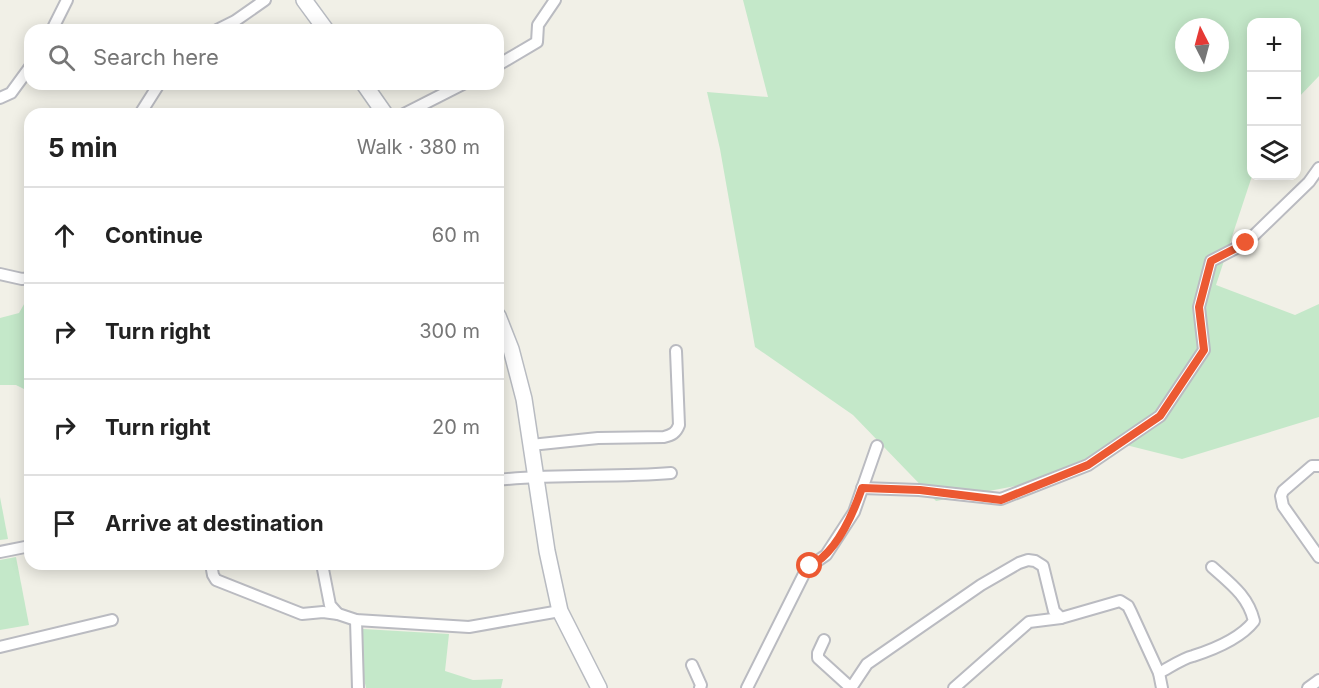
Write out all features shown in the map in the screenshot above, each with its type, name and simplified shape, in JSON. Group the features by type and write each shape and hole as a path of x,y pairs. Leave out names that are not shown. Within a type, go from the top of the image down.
{"main road":[{"path":"304,0 322,24"},
{"path":"368,90 381,108"},
{"path":"504,331 522,389 547,551 560,611 599,688"}],"street":[{"path":"55,24 67,0"},
{"path":"229,24 266,0"},
{"path":"504,61 537,42 538,25 555,0"},
{"path":"0,98 11,93 24,75"},
{"path":"144,108 155,90"},
{"path":"416,108 451,90"},
{"path":"862,488 920,490 1001,500 1088,465 1160,416 1204,350 1199,307 1211,261 1246,243 1314,185 1319,168"},
{"path":"0,274 24,279"},
{"path":"531,445 598,438 672,435 679,425 676,351"},
{"path":"747,688 805,572 826,555 854,512 877,446"},
{"path":"1319,466 1312,466 1281,495 1283,506 1319,557"},
{"path":"504,479 536,475 671,473"},
{"path":"0,552 24,547"},
{"path":"824,640 818,653 819,658 851,688 867,664 892,645 981,585 1028,560 1043,566 1054,611 1061,618"},
{"path":"1158,673 1191,656 1223,644 1246,631 1254,621 1249,603 1242,593 1212,567"},
{"path":"213,570 216,580 302,614 323,612 356,620 469,627 560,611"},
{"path":"323,570 330,605 338,614"},
{"path":"954,688 1029,622 1061,618 1120,602 1128,606 1131,612 1158,673 1162,688"},
{"path":"0,646 112,620"},
{"path":"356,620 358,688"},
{"path":"692,664 700,688"},
{"path":"1308,688 1319,680"}],"green space":[{"path":"743,0 1319,0 1319,76 1301,95 1301,18 1247,18 1247,180 1251,180 1216,285 1295,315 1319,304 1319,417 1182,459 1122,444 1021,485 936,501 853,415 755,347 720,149 707,92 768,97"},
{"path":"24,304 24,389 16,385 0,385 0,318 19,313"},
{"path":"0,497 8,539 0,540"},
{"path":"16,557 29,625 0,630 0,560"},
{"path":"363,629 449,634 445,671 473,680 503,679 501,688 366,688 363,674"}],"route":[{"path":"810,566 819,562 826,555 854,512 862,488 920,490 1001,500 1088,465 1160,416 1204,350 1199,307 1211,261 1246,243"}]}
